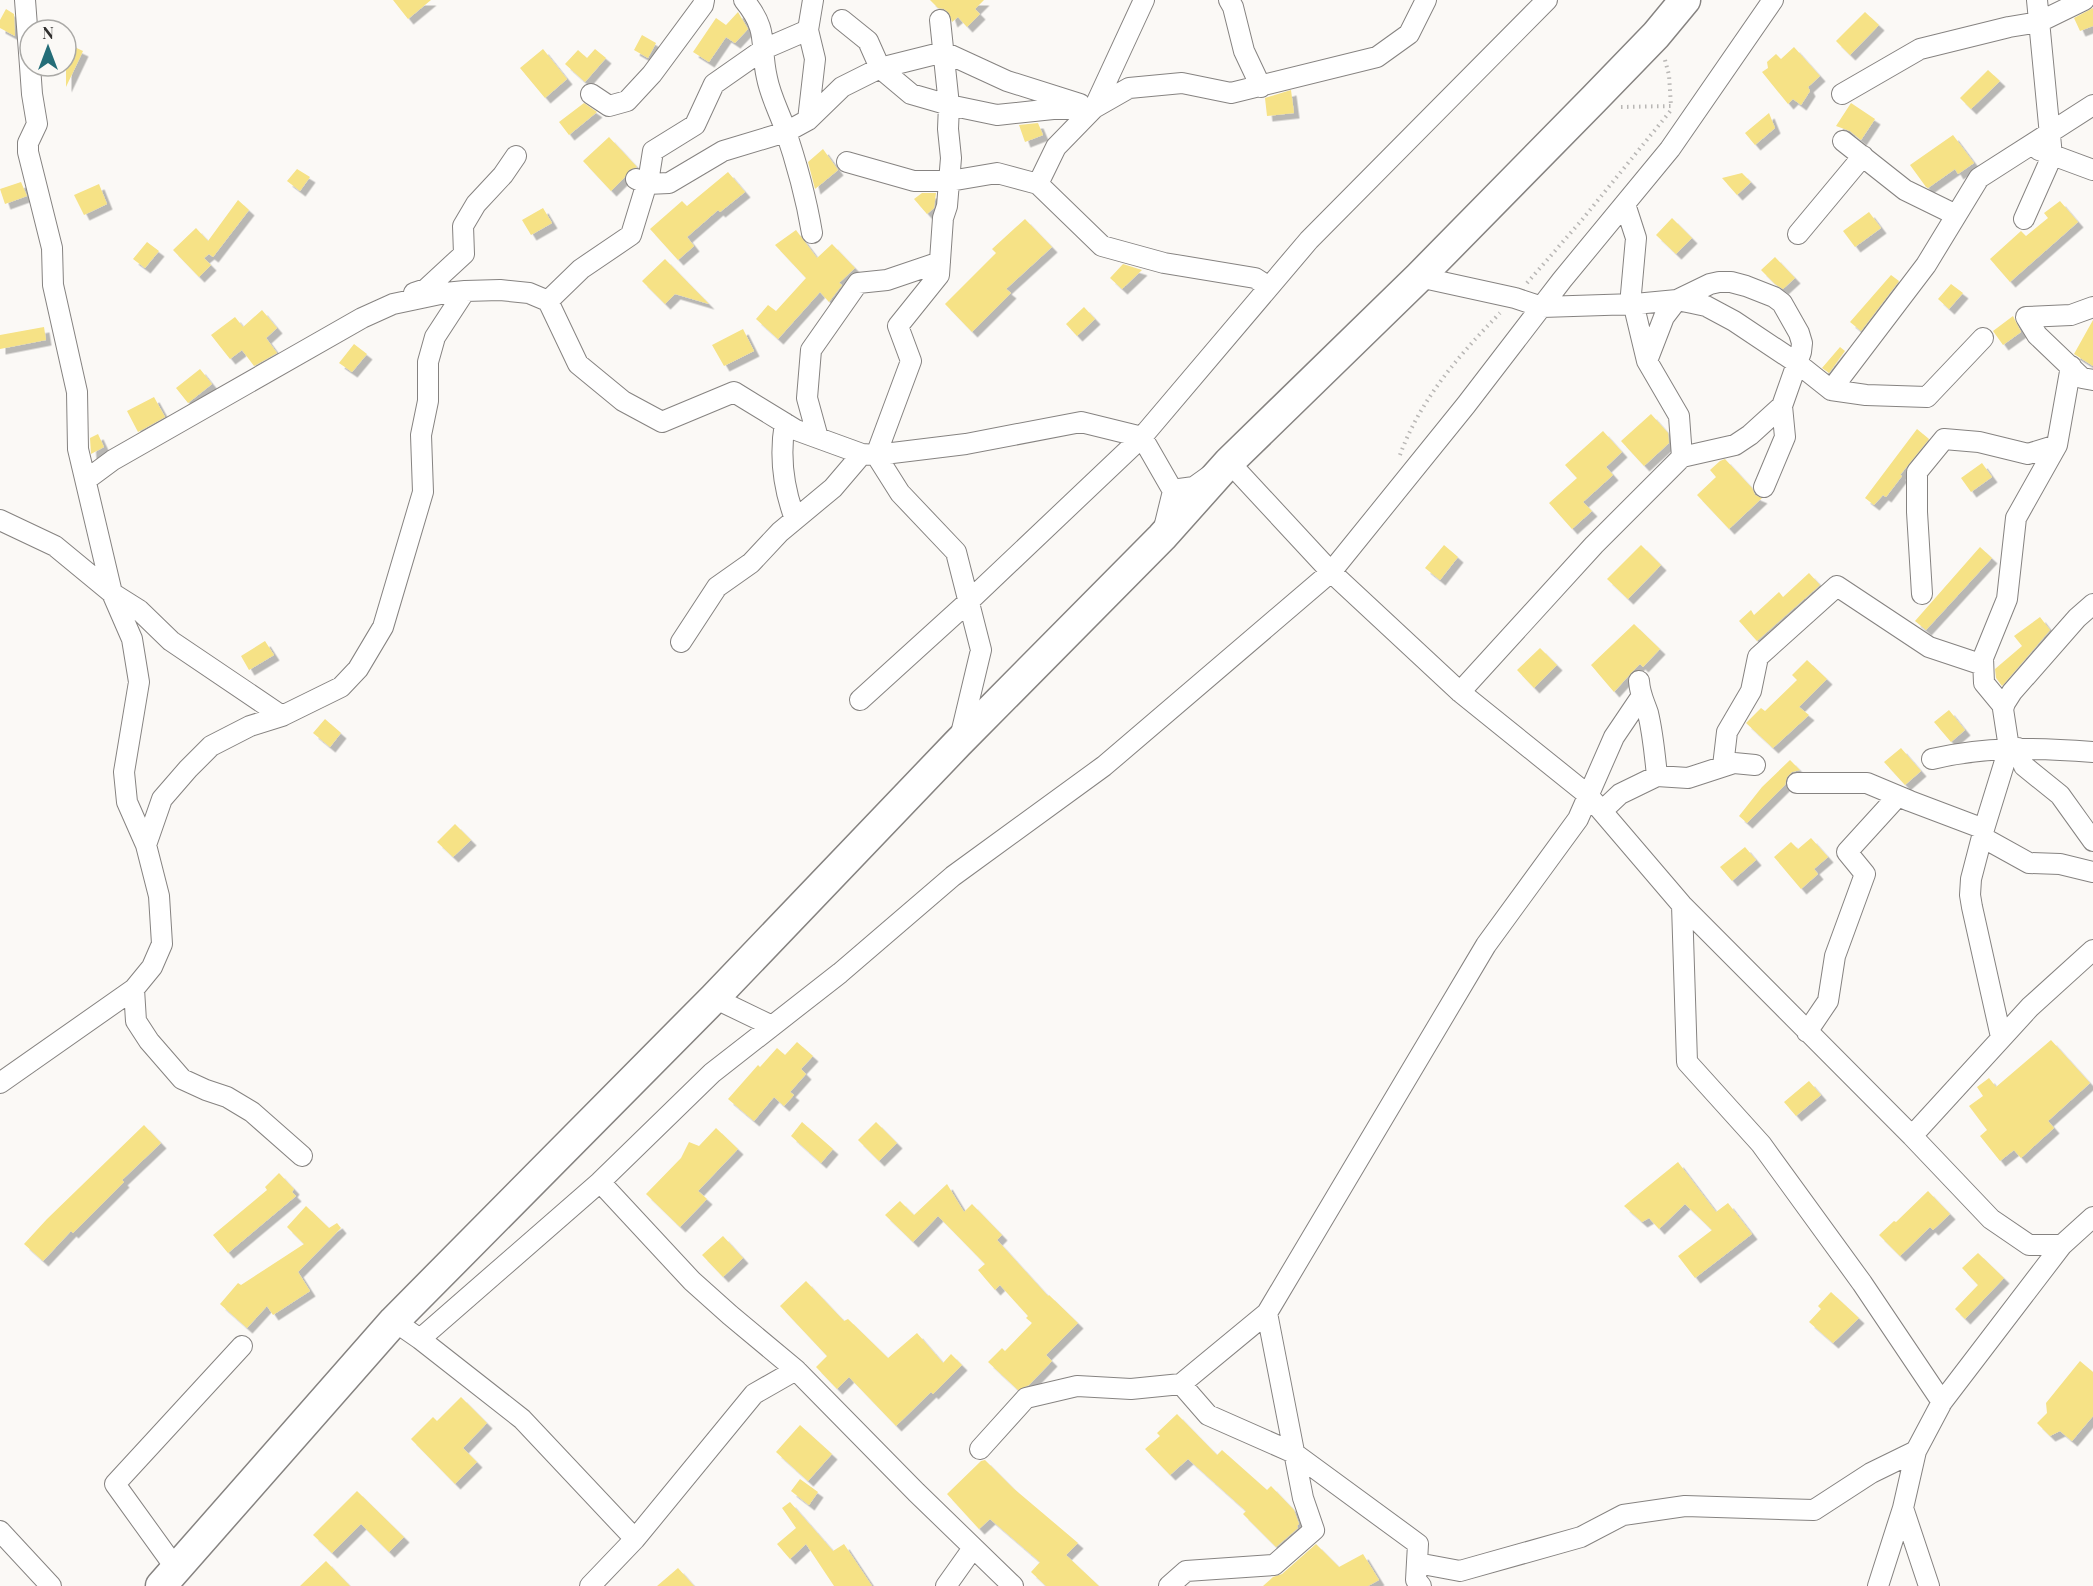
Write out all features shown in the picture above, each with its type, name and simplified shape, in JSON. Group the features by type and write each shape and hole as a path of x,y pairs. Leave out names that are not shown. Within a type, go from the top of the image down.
{"highway":[{"path":"169,1578 394,1322 714,998 958,743 1162,537 1229,462 1419,277 1594,99 1656,34 1680,2"}],"street":[{"path":"25,0 26,18"},
{"path":"591,94 609,106 627,101 652,74 703,5 704,0"},
{"path":"744,0 762,30"},
{"path":"758,0 767,78 807,202 812,233"},
{"path":"808,120 815,59 808,30 813,0"},
{"path":"1094,108 1144,0"},
{"path":"1229,0 1233,7 1244,51 1261,87"},
{"path":"1038,184 1056,147 1094,108 1129,88 1182,83 1231,93 1377,57 1409,34 1426,0"},
{"path":"860,700 969,602 1142,437 1309,240 1546,0"},
{"path":"420,1339 600,1182 712,1073 840,973 953,876 1104,766 1331,572 1670,148 1773,0"},
{"path":"2024,219 2052,156 2037,0"},
{"path":"1842,94 1920,48 2039,22 2084,0"},
{"path":"842,20 868,41 880,68 911,94 997,115 1053,109 1094,108"},
{"path":"681,642 717,587 751,562 780,532 833,488 869,454 911,361 898,326 939,275 943,218 950,181 949,105 940,20"},
{"path":"548,301 581,269 631,235 641,182 653,151 695,125 714,84 764,50 808,30"},
{"path":"641,182 669,183 723,151 786,132 808,120 842,87 880,68 944,52 1007,81 1094,108"},
{"path":"0,1083 134,989 152,967 162,944 159,896 146,845 127,802 124,772 139,682 132,639 112,593 78,448 77,392 53,285 52,248 28,152 28,143 38,124 31,78"},
{"path":"1831,390 1926,265 1979,177 2093,105"},
{"path":"1844,141 1905,190 1956,215"},
{"path":"2030,145 2052,156 2093,170"},
{"path":"86,480 113,460 362,318 426,289 464,254 463,226 476,204 503,175 516,156"},
{"path":"1798,234 1863,156"},
{"path":"847,162 914,181 950,181 998,173 1038,184 1102,246 1164,264 1255,278 1269,287"},
{"path":"1625,204 1636,238 1631,294 1647,361 1679,416 1682,457"},
{"path":"818,438 807,398 811,350 858,283 887,280 940,262"},
{"path":"1419,277 1515,298 1542,307 1635,304 1677,300 1706,306 1734,321 1797,363 1831,390 1866,395 1927,397 1983,338"},
{"path":"1647,361 1664,317 1677,300 1710,284 1731,282 1773,297 1782,303 1799,333 1802,348 1782,406 1785,437 1764,487"},
{"path":"393,304 465,291 500,290 530,293 548,301 578,364 623,401 662,422 734,392 796,430 869,454 966,444 1081,422 1142,437 1172,490 1162,537"},
{"path":"146,845 162,799 211,746 250,726 282,716 341,687 358,669 383,627 423,492 421,435 428,401 428,362 435,337 465,291"},
{"path":"2093,307 2071,315 2026,317 2037,335 2082,378 2093,380"},
{"path":"2071,366 2057,445 2016,518 2007,599 1983,658 1983,665 1984,683 2003,706 2014,748 2024,766 2060,795 2093,841"},
{"path":"1460,692 1594,545 1682,457 1735,445 1782,406"},
{"path":"784,423 781,444 782,468 788,500 795,519"},
{"path":"1923,594 1917,512 1917,472 1944,439 1979,442 2028,454 2057,445"},
{"path":"869,454 900,493 956,552 981,650 958,743"},
{"path":"1172,490 1194,487 1229,462 1331,572 1460,692 1588,795 1682,905 1912,1136 1991,1219 2029,1245 2062,1245"},
{"path":"0,520 55,546 112,593 139,610 171,640 282,716"},
{"path":"1724,766 1727,732 1751,691 1758,657 1838,586 1929,647 1983,665"},
{"path":"2003,706 2019,684 2093,604"},
{"path":"980,1449 1026,1398 1077,1386 1131,1389 1181,1384 1267,1313 1486,945 1578,819 1614,737 1640,689 1655,749 1657,776"},
{"path":"2001,1037 1970,895 1971,879 1983,833 2014,748"},
{"path":"1932,759 1956,753 2014,748 2093,752"},
{"path":"1602,811 1620,794 1657,776 1688,777 1734,763 1755,765"},
{"path":"1797,783 1867,783 1983,833 2029,863 2060,864 2093,872"},
{"path":"1807,1032 1828,1001 1835,956 1866,874 1847,852 1898,796"},
{"path":"1682,905 1687,1062 1761,1144 1862,1283 1942,1402"},
{"path":"1912,1136 2030,1007 2093,950"},
{"path":"134,989 136,1021 149,1041 182,1079 227,1097 252,1112 302,1156"},
{"path":"714,998 772,1026"},
{"path":"600,1182 692,1281 796,1370 1013,1586"},
{"path":"1878,1586 1903,1508 1916,1451 1942,1402 2062,1245 2093,1217"},
{"path":"1169,1586 1186,1571 1274,1565 1314,1530 1303,1498 1267,1313"},
{"path":"394,1322 420,1339 522,1419 635,1539"},
{"path":"169,1578 115,1484 242,1346"},
{"path":"590,1586 635,1539 754,1394 796,1370"},
{"path":"1181,1384 1209,1415 1294,1453 1418,1544 1416,1580 1421,1586"},
{"path":"1417,1563 1460,1571 1581,1537 1623,1515 1685,1506 1814,1510 1871,1473 1916,1451"},
{"path":"1903,1508 1929,1586"},
{"path":"0,1531 51,1586"},
{"path":"946,1586 973,1548"}],"path":[{"path":"1656,34 1669,75 1671,107"},
{"path":"1594,99 1612,106 1671,107"},
{"path":"1397,461 1428,396 1480,333 1515,298 1581,221 1671,107 1680,100"}],"building":[{"path":"393,0 431,0 408,19"},
{"path":"930,0 984,0 975,9 980,14 967,27 958,17 952,22 949,13 938,8"},
{"path":"2093,8 2093,26 2080,31 2074,18"},
{"path":"6,9 14,14 15,36 0,28 0,20"},
{"path":"738,12 748,29 735,43 726,37 709,62 693,52 716,18 726,25"},
{"path":"1865,12 1879,25 1850,55 1836,41"},
{"path":"642,35 656,43 648,58 634,50"},
{"path":"1794,47 1820,76 1808,87 1810,91 1801,105 1793,99 1788,104 1762,72 1768,68 1767,62 1776,54 1781,59"},
{"path":"78,49 83,51 78,62"},
{"path":"543,49 567,79 545,98 520,68"},
{"path":"595,49 606,58 585,82 565,64 578,50 587,58"},
{"path":"1988,70 2000,81 1971,109 1960,98"},
{"path":"1291,90 1294,113 1267,116 1265,98"},
{"path":"584,103 597,112 569,135 559,122"},
{"path":"1851,103 1875,119 1861,140 1850,131 1836,126"},
{"path":"1769,113 1775,128 1755,145 1745,133"},
{"path":"1038,123 1043,135 1025,142 1019,125"},
{"path":"1953,135 1974,163 1958,174 1955,169 1928,188 1910,165"},
{"path":"609,137 637,167 629,170 611,191 583,161"},
{"path":"823,149 838,170 815,189 808,162"},
{"path":"297,169 310,177 300,191 287,181"},
{"path":"728,172 745,192 720,212 718,210 687,237 694,246 678,260 650,229 682,201 687,206"},
{"path":"1742,173 1751,182 1737,195 1722,178"},
{"path":"21,182 27,196 5,204 0,189"},
{"path":"99,184 107,204 84,215 74,195"},
{"path":"922,193 936,193 934,208 927,214 914,199"},
{"path":"238,200 249,210 213,257 209,254 204,258 211,265 199,277 173,250 196,228 208,241"},
{"path":"2060,201 2078,222 2010,282 1990,259 2021,231 2026,236 2048,218 2044,213"},
{"path":"543,208 552,223 531,235 522,220"},
{"path":"1869,212 1881,228 1855,247 1843,231"},
{"path":"1672,218 1692,238 1676,254 1656,235"},
{"path":"1025,219 1052,247 1006,289 1011,293 972,332 945,304 996,253 992,249"},
{"path":"796,230 817,258 832,244 855,268 839,283 842,285 829,302 820,292 778,339 756,319 768,305 776,311 806,278 775,245"},
{"path":"147,242 159,251 145,268 133,259"},
{"path":"1775,257 1795,278 1783,289 1761,270"},
{"path":"665,259 709,304 675,294 665,304 642,281"},
{"path":"1123,264 1142,270 1122,289 1110,278"},
{"path":"1891,275 1899,281 1861,331 1850,322"},
{"path":"1951,284 1963,293 1949,309 1938,299"},
{"path":"1084,307 1095,319 1077,336 1066,324"},
{"path":"262,310 277,328 266,338 277,353 254,366 242,350 230,359 211,335 235,317 243,327"},
{"path":"2013,316 2021,332 2003,345 1993,331"},
{"path":"2093,320 2093,366 2074,354"},
{"path":"44,327 46,340 0,349 0,335"},
{"path":"743,329 754,351 724,366 712,345"},
{"path":"354,344 367,354 352,372 339,363"},
{"path":"1840,347 1845,351 1829,373 1822,368"},
{"path":"200,369 212,384 188,403 176,388"},
{"path":"154,397 165,417 138,432 127,411"},
{"path":"1651,414 1668,433 1669,443 1644,466 1621,441"},
{"path":"1917,429 1929,439 1900,475 1902,476 1886,497 1883,495 1874,505 1865,498"},
{"path":"1603,431 1622,452 1606,467 1613,475 1583,502 1592,511 1572,529 1549,503 1577,478 1565,465"},
{"path":"98,434 104,447 91,454 90,438"},
{"path":"1725,459 1752,488 1755,495 1762,498 1729,529 1697,495 1716,477 1710,470"},
{"path":"1982,463 1992,477 1971,492 1961,478"},
{"path":"1444,545 1458,557 1440,580 1425,568"},
{"path":"1641,545 1661,565 1628,599 1607,579"},
{"path":"1980,547 1992,558 1926,630 1915,621"},
{"path":"1809,573 1820,585 1757,641 1739,621 1751,610 1754,615 1779,592 1783,597"},
{"path":"2040,617 2050,630 2002,686 1996,678 1995,669 2022,646 2014,636"},
{"path":"1634,624 1660,649 1643,667 1640,664 1614,692 1591,665"},
{"path":"265,641 274,655 249,670 241,656"},
{"path":"1540,648 1557,665 1534,688 1517,670"},
{"path":"1807,660 1827,679 1799,707 1809,715 1773,748 1746,723 1761,708 1765,711 1797,680 1792,675"},
{"path":"1949,710 1965,730 1951,742 1934,722"},
{"path":"325,719 341,733 330,747 313,733"},
{"path":"1901,748 1921,771 1905,785 1884,762"},
{"path":"1790,760 1800,770 1792,772 1787,777 1785,785 1747,823 1739,816 1762,787"},
{"path":"455,824 471,840 453,857 437,842"},
{"path":"1811,838 1828,857 1814,869 1818,874 1801,889 1774,857 1791,842 1798,849"},
{"path":"1745,847 1756,860 1732,881 1720,867"},
{"path":"2051,1040 2090,1083 2048,1121 2054,1128 2021,1158 2014,1150 2000,1161 1980,1136 1987,1130 1969,1106 1983,1096 1977,1087 1989,1078 1996,1087"},
{"path":"797,1042 813,1056 801,1069 806,1074 790,1092 794,1095 784,1106 774,1097 754,1121 728,1099 758,1065 760,1067 777,1048 785,1055"},
{"path":"1809,1081 1821,1095 1796,1116 1784,1102"},
{"path":"802,1122 833,1149 821,1163 791,1136"},
{"path":"876,1122 897,1143 879,1161 858,1140"},
{"path":"144,1125 161,1143 43,1261 24,1244"},
{"path":"716,1128 738,1149 698,1191 707,1199 680,1227 646,1194 681,1158 689,1142 699,1146"},
{"path":"1678,1162 1716,1212 1728,1203 1752,1234 1695,1278 1678,1256 1712,1230 1685,1204 1659,1229 1649,1218 1642,1222 1624,1206"},
{"path":"279,1173 294,1189 292,1192 296,1196 228,1253 213,1235 267,1190 265,1187"},
{"path":"947,1184 964,1212 972,1204 1002,1235 997,1240 1048,1296 1078,1323 1046,1355 1052,1361 1029,1385 1018,1390 988,1362 1002,1348 1005,1351 1032,1323 1026,1318 1028,1316 1000,1285 995,1290 978,1270 985,1264 938,1216 913,1242 885,1215 900,1201 914,1215"},
{"path":"1928,1191 1950,1214 1933,1230 1930,1227 1900,1256 1879,1235"},
{"path":"306,1206 329,1228 337,1223 341,1228 298,1272 310,1291 273,1315 267,1306 247,1328 220,1304 238,1283 241,1285 304,1244 287,1227"},
{"path":"723,1236 743,1258 723,1277 702,1255"},
{"path":"1978,1253 2004,1278 1965,1319 1955,1309 1978,1285 1962,1268"},
{"path":"806,1281 844,1321 848,1319 888,1358 917,1333 943,1363 951,1354 962,1365 896,1426 849,1377 837,1389 816,1367 827,1356 780,1306"},
{"path":"1831,1292 1859,1318 1833,1343 1809,1322 1821,1309 1818,1306"},
{"path":"2080,1361 2093,1372 2093,1416 2072,1441 2060,1431 2050,1436 2037,1423 2047,1413 2046,1403"},
{"path":"461,1397 487,1423 463,1448 477,1462 455,1484 411,1439 433,1417 437,1421"},
{"path":"1177,1414 1217,1455 1222,1450 1267,1490 1271,1486 1294,1510 1299,1524 1298,1528 1276,1547 1243,1514 1246,1511 1188,1459 1170,1475 1145,1449 1160,1436 1157,1433"},
{"path":"800,1425 832,1454 808,1481 776,1452"},
{"path":"985,1460 1013,1488 1078,1543 1066,1555 1099,1586 1046,1586 1031,1572 1040,1562 990,1519 979,1529 947,1494 981,1461"},
{"path":"800,1479 818,1492 809,1505 791,1491"},
{"path":"357,1491 404,1537 389,1552 361,1524 332,1553 313,1535"},
{"path":"790,1502 833,1551 844,1544 872,1586 834,1586 806,1544 790,1559 777,1544 796,1528 782,1508"},
{"path":"1316,1544 1339,1567 1363,1554 1379,1580 1368,1586 1263,1586 1273,1577 1282,1574"},
{"path":"326,1561 350,1586 300,1586"},
{"path":"678,1568 694,1586 657,1586"}]}
